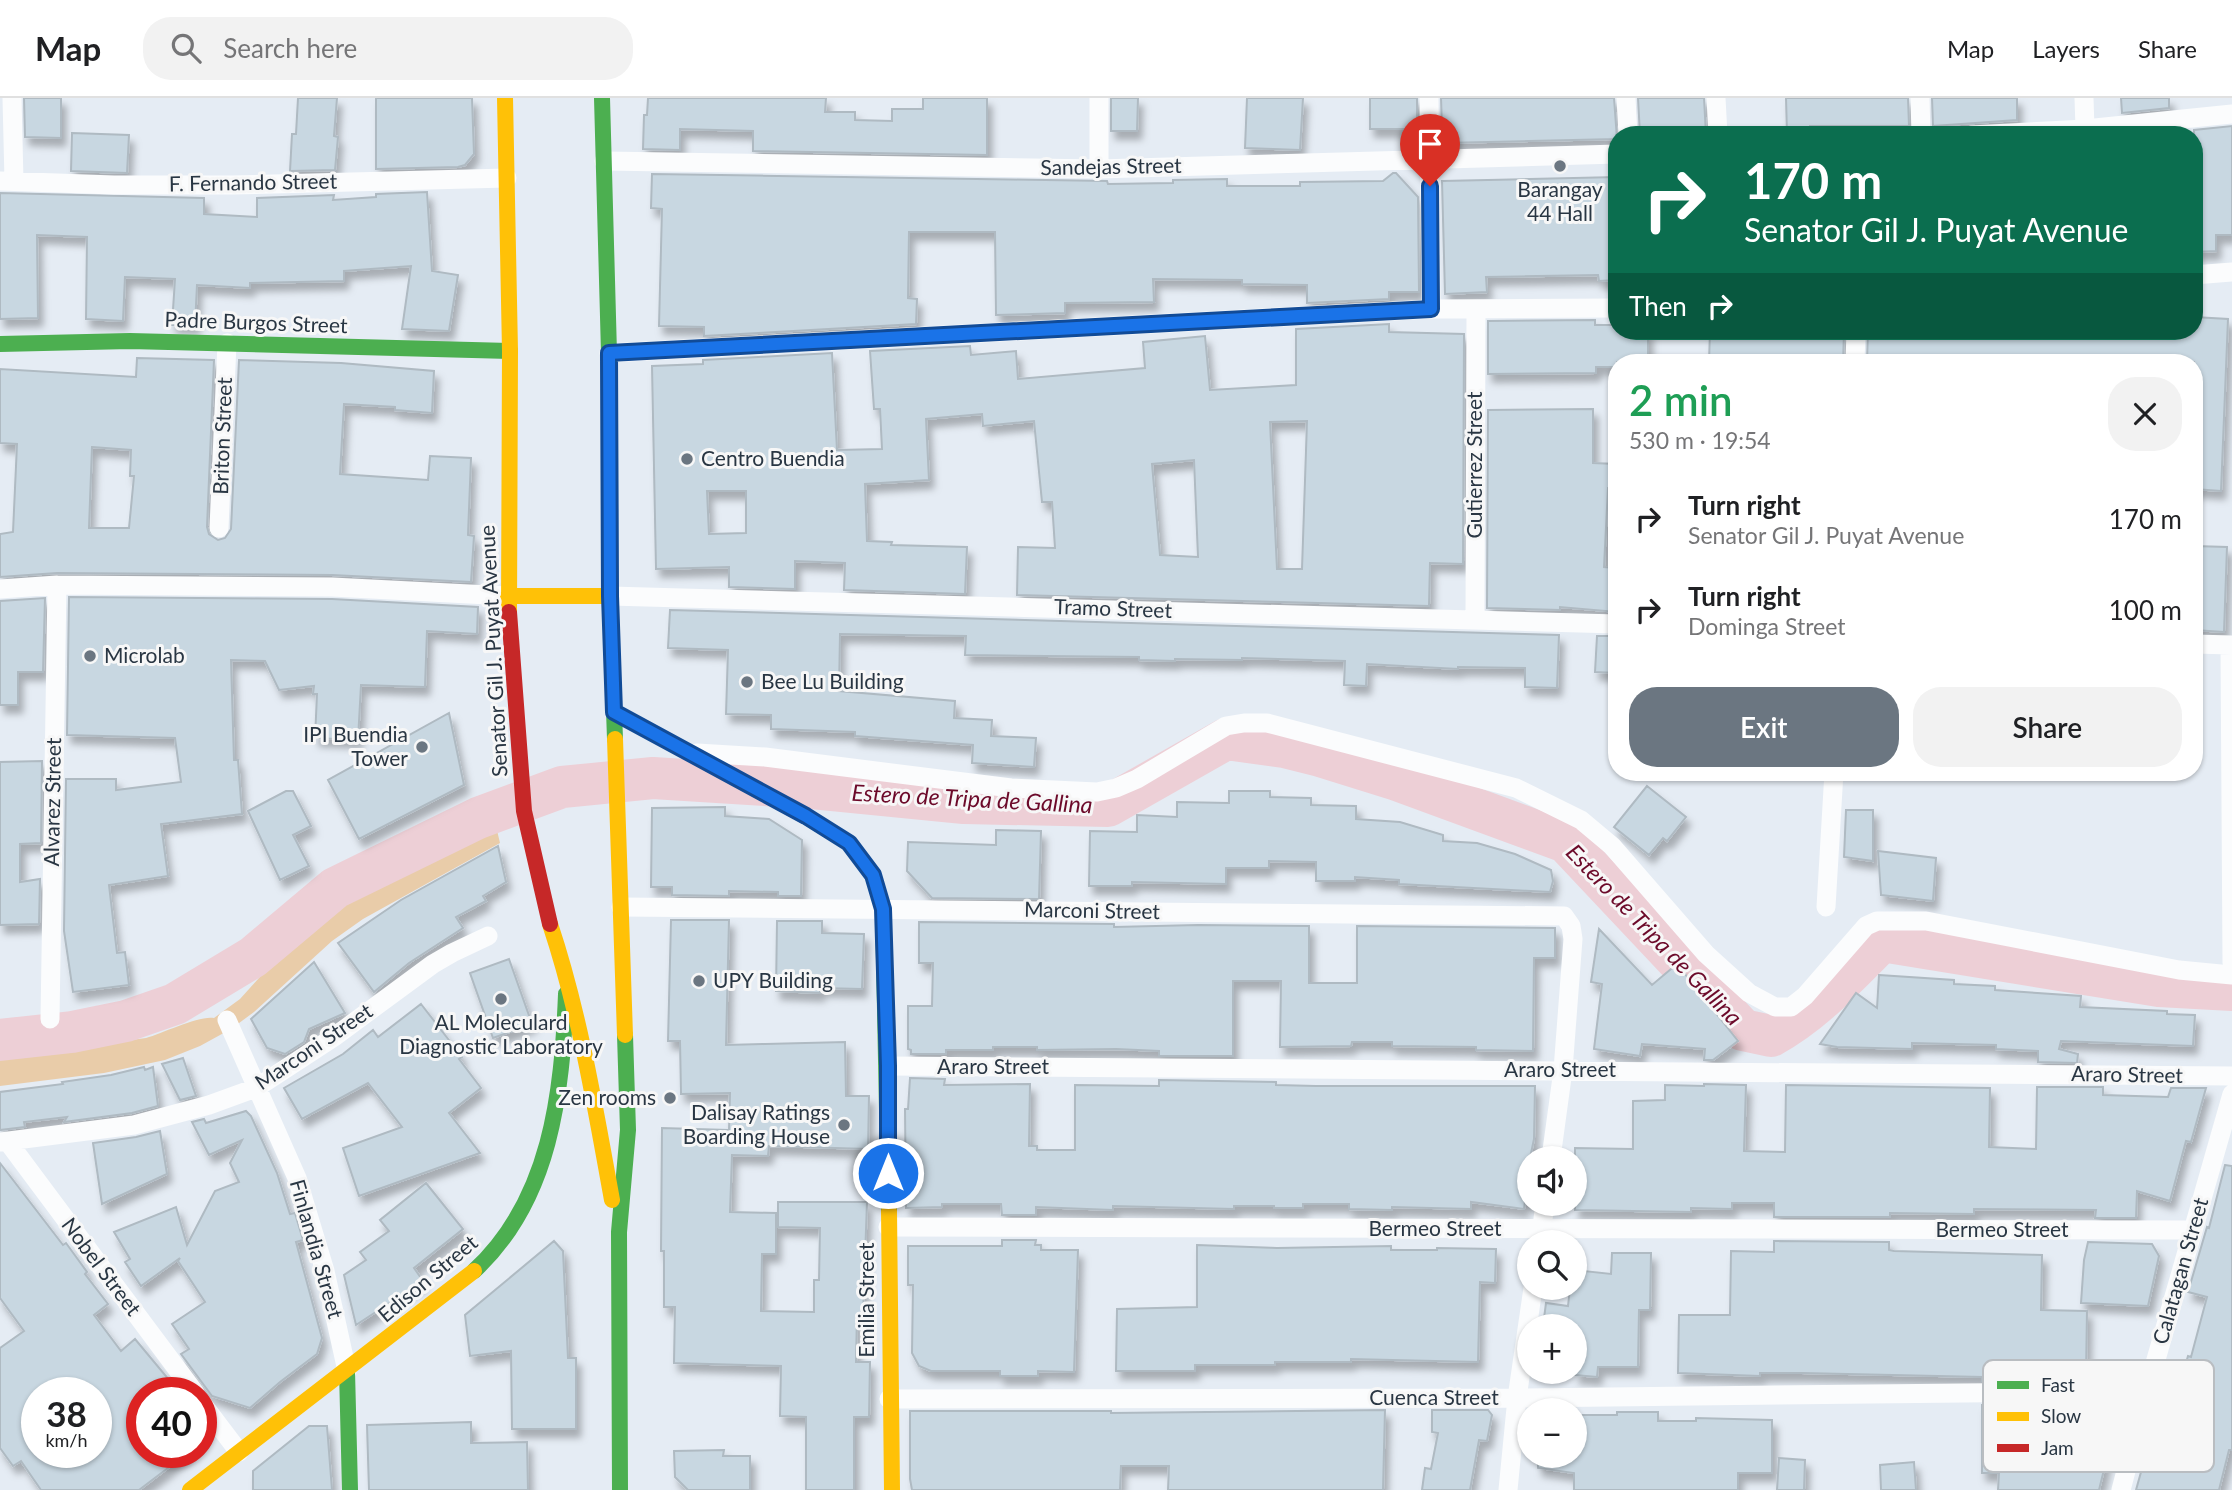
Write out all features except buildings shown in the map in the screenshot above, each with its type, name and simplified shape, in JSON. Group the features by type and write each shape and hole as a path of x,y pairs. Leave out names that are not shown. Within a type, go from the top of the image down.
{"main road":[{"name":"Senator Gil J. Puyat Avenue","path":"505,98 510,351 508,596 512,694 520,779 547,916 567,975 583,1043 619,1232"},
{"name":"Senator Gil J. Puyat Avenue","path":"602,98 609,353 610,596 628,1130 619,1232 620,1490"},
{"name":"Padre Burgos Street","path":"0,344 130,341 510,351"},
{"path":"508,596 610,596"},
{"name":"Emilia Street","path":"614,712 806,816 849,843 873,875 883,909 888,1066 889,1399 892,1490"},
{"name":"Edison Street","path":"190,1490 464,1280 496,1249 522,1209 540,1174 554,1116 566,1013 567,975"},
{"name":"Finlandia Street","path":"348,1371 350,1490"}],"street":[{"path":"7,181 12,98"},
{"path":"1099,98 1099,169"},
{"path":"1429,98 1431,309"},
{"path":"1626,98 1628,126"},
{"path":"1716,98 1718,126"},
{"path":"1920,98 1921,126"},
{"path":"2084,98 2085,126"},
{"path":"2114,126 2232,114"},
{"name":"Sandejas Street","path":"604,161 1099,169 1608,154"},
{"name":"F. Fernando Street","path":"7,181 179,185 507,178"},
{"path":"2203,274 2232,272"},
{"path":"609,353 1431,309 1476,311 1608,308"},
{"name":"Gutierrez Street","path":"1475,619 1476,311"},
{"name":"Briton Street","path":"219,528 227,343"},
{"path":"0,589 57,585 332,587 508,596"},
{"name":"Alvarez Street","path":"50,1018 57,585"},
{"name":"Tramo Street","path":"610,596 1608,624"},
{"path":"2203,644 2231,645 2232,963"},
{"path":"696,757 765,757 1011,788 1097,792 1137,779 1226,726 1267,723 1516,789 1581,820 1612,846 1706,954 1749,993 1775,1007 1791,1007 1805,996 1866,926 1877,921 1926,921 2179,970 2232,975"},
{"path":"1826,907 1833,781"},
{"name":"Marconi Street","path":"621,907 1564,916 1571,926 1573,939 1563,1070"},
{"name":"Marconi Street","path":"4,1142 134,1125 256,1088 334,1037 433,964 488,936"},
{"name":"Finlandia Street","path":"227,1020 297,1178 325,1271 348,1371"},
{"name":"Araro Street","path":"888,1066 2232,1076"},
{"path":"1553,1146 1563,1070"},
{"name":"Calatagan Street","path":"2156,1360 2232,1094"},
{"name":"Nobel Street","path":"4,1142 183,1377"},
{"name":"Bermeo Street","path":"888,1227 1517,1236"},
{"name":"Bermeo Street","path":"1587,1236 2193,1230"},
{"path":"1508,1490 1517,1398 1531,1300"},
{"name":"Cuenca Street","path":"889,1399 1517,1398 1983,1393"},
{"path":"217,1423 239,1452"},
{"name":"Calatagan Street","path":"2121,1490 2126,1472"}],"shaded area":[{"path":"495,822 500,843 363,919 332,941 254,1012 231,1029 200,1046 165,1060 104,1073 0,1086 0,1058 146,1038 191,1022 214,1018 240,999 294,939 323,915 359,893"}],"waterway":[{"name":"Estero de Tripa de Gallina","path":"0,1040 72,1032 126,1021 175,1004 253,957 335,888 478,818 562,787 653,778 812,788 964,803 1108,806 1226,739 1284,747 1320,756 1397,780 1566,842 1743,1030 1771,1036 1786,1027 1829,993 1882,941 2159,986 2232,990"}],"traffic: fast":[{"path":"602,98 615,739"},
{"path":"0,344 130,341 510,351"},
{"path":"805,816 849,843 873,875 883,909 889,1211"},
{"path":"474,1271 500,1243 520,1212 536,1179 555,1107 561,1069 566,994"},
{"path":"620,1490 619,1232 628,1130 625,1035"},
{"path":"347,1371 350,1490"}],"traffic: slow":[{"path":"505,98 510,351 509,612"},
{"path":"508,596 610,596"},
{"path":"615,739 625,1035"},
{"path":"550,924 578,1026 612,1200"},
{"path":"889,1211 892,1490"},
{"path":"190,1490 474,1271"}],"traffic: jam":[{"path":"509,612 524,811 550,924"},
{"path":"614,712 805,816"}],"place":[{"name":"Barangay 44 Hall","path":"1560,166"},
{"name":"Centro Buendia","path":"687,459"},
{"name":"Microlab","path":"90,656"},
{"name":"Bee Lu Building","path":"747,682"},
{"name":"IPI Buendia Tower","path":"422,747"},
{"name":"UPY Building","path":"699,981"},
{"name":"AL Moleculard Diagnostic Laboratory","path":"501,999"},
{"name":"Zen rooms","path":"670,1098"},
{"name":"Dalisay Ratings Boarding House","path":"844,1125"}],"route":[{"path":"888,1173 883,909 873,875 849,843 806,816 614,712 610,596 609,353 1431,309 1430,186"}]}
